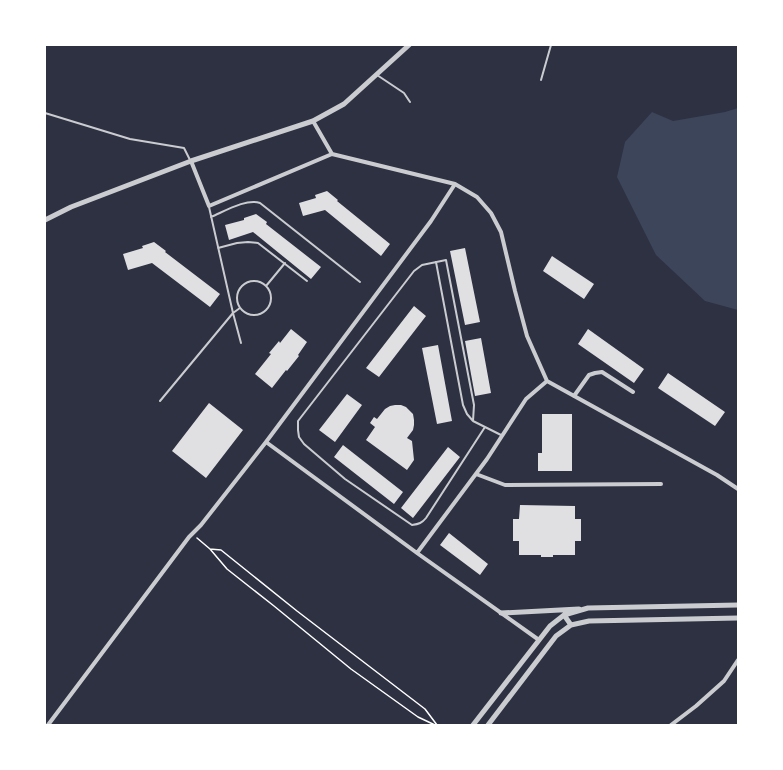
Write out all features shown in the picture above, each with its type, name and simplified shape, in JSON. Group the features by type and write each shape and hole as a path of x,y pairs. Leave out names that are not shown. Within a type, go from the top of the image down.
{"street":[{"path":"45,220 71,207 191,161 313,121 344,104 409,45"},
{"path":"313,121 332,154"},
{"path":"191,161 209,206 332,154 455,184 477,197 491,213 502,232 527,336 547,381 717,475 738,489"},
{"path":"48,725 192,534 201,525 266,442 432,221 455,184"},
{"path":"574,396 589,375 595,372 602,372 633,392"},
{"path":"417,553 487,459 526,399 547,381"},
{"path":"266,442 417,553 539,640"},
{"path":"476,474 505,485 661,484"},
{"path":"501,613 588,608 738,605"},
{"path":"473,725 550,626 564,615 588,608"},
{"path":"564,615 571,625"},
{"path":"488,725 556,636 571,625 589,621 738,618"},
{"path":"671,725 696,706 724,681 738,660"},
{"path":"520,664 530,671"}],"lane":[{"path":"541,80 551,45"},
{"path":"376,75 404,92 410,102"},
{"path":"45,114 130,139 184,148 191,161"},
{"path":"211,217 244,203 256,201 360,282"},
{"path":"209,206 241,343"},
{"path":"218,248 237,243 258,243 308,281"},
{"path":"474,421 474,405 446,260 422,265 414,271 298,421 298,430 299,437 304,444 345,479 412,525 423,522 426,518 485,427"},
{"path":"436,262 463,405 467,414 474,421 502,436"},
{"path":"266,286 285,263"},
{"path":"250,281 257,281 266,286 271,293 269,308 258,315 245,313 237,302 237,295 240,289 244,284 250,281"},
{"path":"160,401 233,313 240,308"}],"path":[{"path":"192,534 210,549 227,569 351,669 418,717 436,725"},
{"path":"210,549 221,550 297,611 425,709 436,725"}],"shaded area":[{"path":"738,108 738,310 705,301 656,255 617,177 625,142 652,112 673,121 725,112"}],"building":[{"path":"327,191 338,200 337,201 390,244 381,256 325,210 303,216 299,203 316,198 315,195"},
{"path":"256,214 267,222 266,224 321,267 311,279 253,232 229,240 225,225 244,220 244,218"},
{"path":"154,242 220,294 210,307 152,263 128,270 123,254 143,248 142,246"},
{"path":"465,248 480,322 465,325 450,251"},
{"path":"552,256 594,284 584,299 543,271"},
{"path":"414,306 426,316 379,377 366,368"},
{"path":"291,329 307,342 298,355 299,356 272,388 255,374 271,354 269,353 279,341 280,343"},
{"path":"588,329 644,369 634,383 578,344"},
{"path":"481,338 491,393 475,396 465,341"},
{"path":"438,345 452,421 437,424 422,348"},
{"path":"668,373 725,412 715,426 658,388"},
{"path":"347,394 362,405 335,442 319,430"},
{"path":"209,403 243,430 206,478 172,451"},
{"path":"395,405 406,407 413,414 413,430 407,438 412,441 414,460 407,470 366,440 375,427 370,423 374,417 377,419 385,409"},
{"path":"542,414 572,414 572,471 538,471 538,453 542,453"},
{"path":"343,445 403,492 394,504 334,457"},
{"path":"448,447 460,457 413,518 401,508"},
{"path":"520,505 575,506 575,519 581,519 581,541 575,541 575,555 553,555 553,557 541,557 541,555 519,555 519,541 513,541 513,519 519,519"},
{"path":"449,533 488,564 480,575 440,545"}]}
